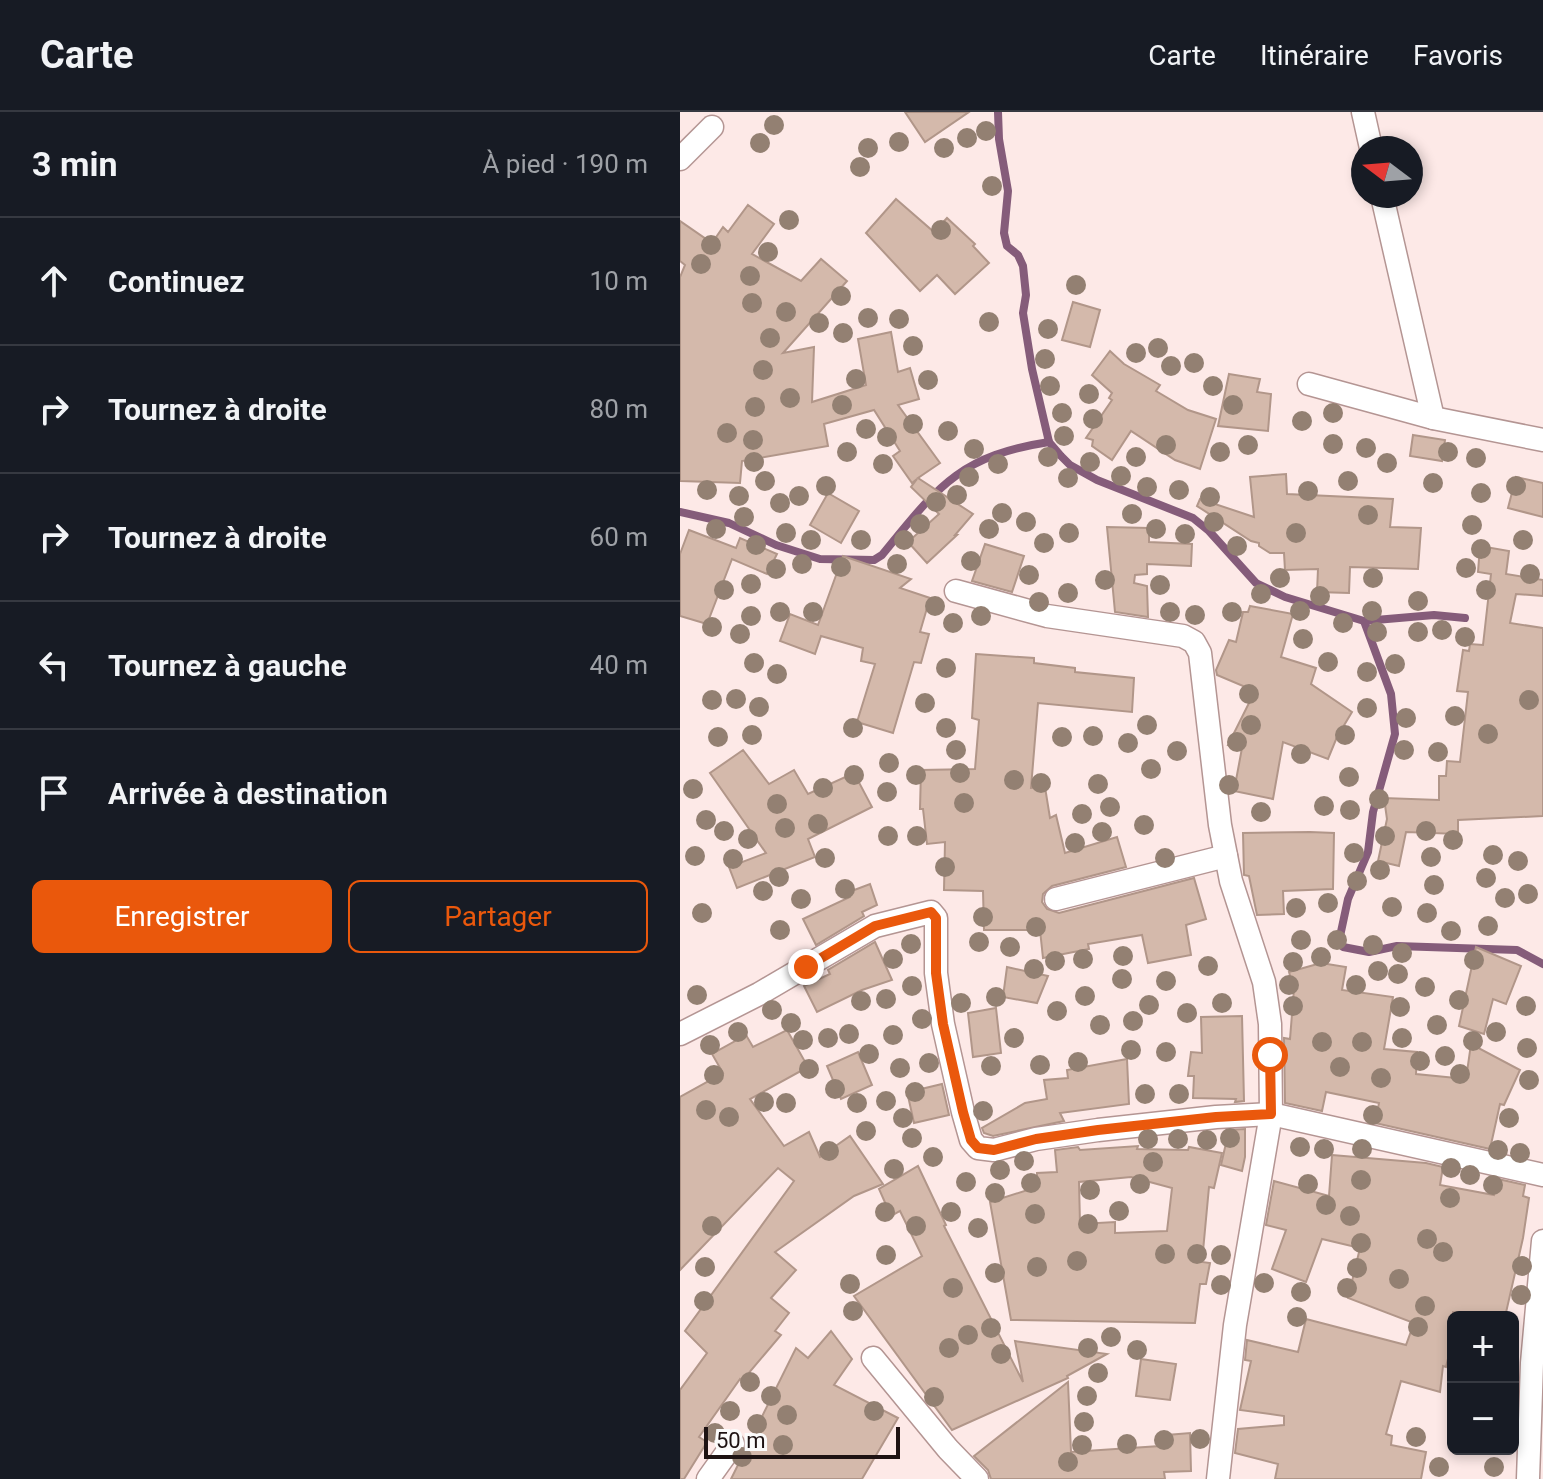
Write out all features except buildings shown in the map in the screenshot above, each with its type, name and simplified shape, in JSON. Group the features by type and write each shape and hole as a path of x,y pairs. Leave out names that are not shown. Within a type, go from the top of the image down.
{"street":[{"path":"1363,112 1368,136"},
{"path":"680,159 712,127"},
{"path":"1385,208 1433,418"},
{"path":"1309,384 1433,418 1543,440"},
{"path":"956,591 1047,616 1183,636 1194,642 1200,653 1220,825 1231,881 1264,982 1270,1024 1271,1114 1235,1325 1218,1479"},
{"path":"1056,899 1226,856"},
{"path":"680,1034 759,994 875,926 931,912 936,918 936,973 943,1024 967,1126 971,1140 978,1148 994,1150 1036,1139 1098,1130 1271,1114 1543,1175"},
{"path":"1528,1479 1536,1427 1543,1241"},
{"path":"873,1358 948,1449 977,1479"},
{"path":"708,1479 733,1444"}],"waterway":[{"path":"998,112 1008,191 1004,233 1007,246 1018,255 1023,266 1026,295 1023,313 1032,369 1049,442 1061,456 1070,465 1097,480 1193,518 1209,531 1256,583 1285,597 1364,621 1434,615 1465,618"},
{"path":"680,512 729,523 776,545 820,559 874,560 882,555 935,493 971,466 992,456 1049,442"},
{"path":"1364,621 1391,694 1395,734 1373,812 1368,852 1348,899 1339,941 1343,947 1369,952 1397,946 1517,950 1543,964"}],"route":[{"path":"806,967 875,926 931,912 936,918 936,973 943,1024 963,1112 971,1140 978,1148 994,1150 1036,1139 1098,1130 1271,1114 1270,1055"}]}
